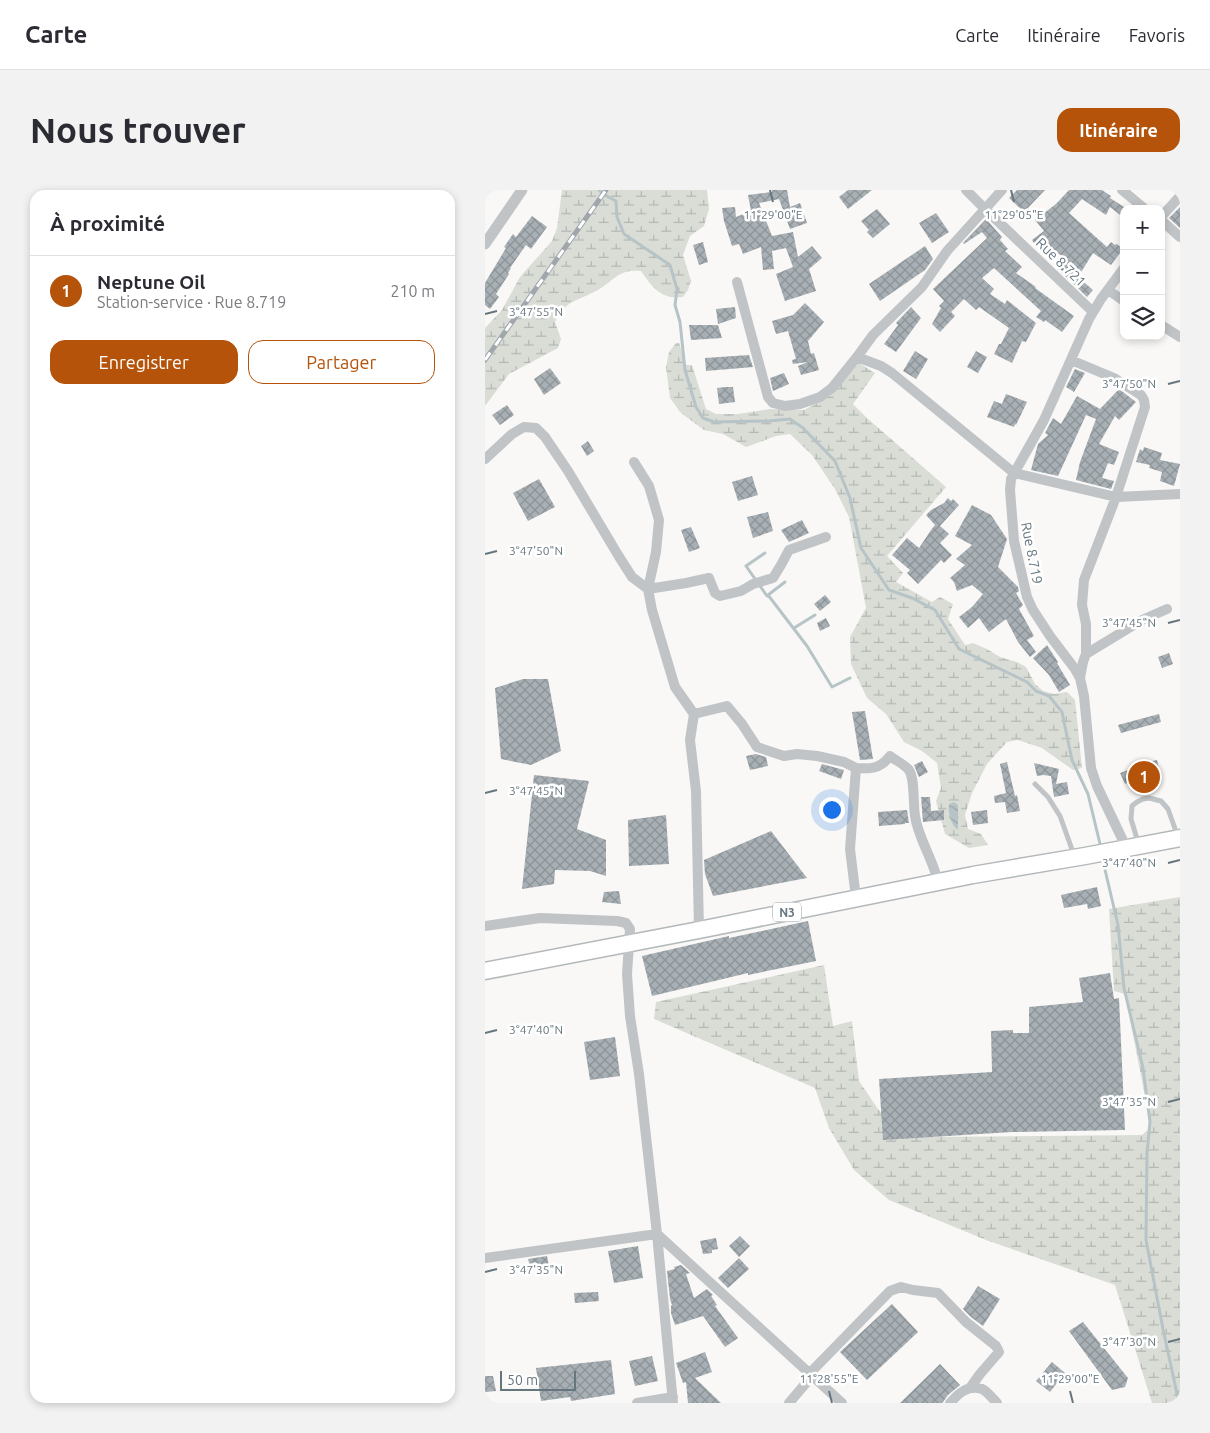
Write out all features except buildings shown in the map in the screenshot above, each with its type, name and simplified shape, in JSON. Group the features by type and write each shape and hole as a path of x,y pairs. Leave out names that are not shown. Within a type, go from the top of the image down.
{"highway":[{"name":"N3","path":"485,971 938,882 1179,838"}],"street":[{"path":"485,244 522,190"},
{"name":"Rue 8.721","path":"966,190 1093,312"},
{"path":"737,282 768,397 773,403 785,406 800,404 820,397 832,388 873,335 922,287 947,251 1002,190"},
{"path":"1123,190 1140,205"},
{"path":"1165,213 1180,196"},
{"path":"1165,222 1180,237"},
{"name":"Rue 8.719","path":"1120,274 1093,312 1044,420 1011,479 1009,490 1013,541 1027,598 1050,636 1075,669 1079,678 1084,696 1091,768 1097,786 1127,847"},
{"path":"1108,290 1120,298"},
{"path":"1165,328 1180,337"},
{"path":"857,357 881,366 892,373 1014,473 1116,497 1180,494"},
{"path":"1071,360 1107,374 1141,395 1145,407 1116,497 1084,580 1083,605 1086,624 1086,654 1079,678"},
{"path":"485,459 512,434 524,427 536,428 545,437 568,471 617,556 632,578 648,589 709,578 715,594 720,596 741,591 753,584 773,578 789,550 826,537"},
{"path":"634,462 649,486 659,520 656,552 648,589 652,610 675,687 694,714 691,740 696,791 699,930"},
{"path":"1086,654 1142,620 1167,609"},
{"path":"694,714 727,706 757,747 784,756 797,754 817,756 844,762 856,768 872,769 885,763 890,756 909,770 912,778 915,818 938,882"},
{"path":"856,768 850,849 856,898"},
{"path":"485,926 541,918 617,921 626,923 630,929 627,974 630,1016 639,1074 657,1234 673,1400 637,1403"},
{"path":"485,1258 657,1234"},
{"path":"657,1234 842,1403"},
{"path":"789,1403 806,1383 809,1374 891,1291 901,1287 938,1293 966,1322 996,1346 999,1352 970,1388"},
{"path":"950,1403 959,1393 970,1388 982,1389 997,1403"}],"lane":[{"path":"1035,784 1048,798 1060,816 1082,856"},
{"path":"1127,847 1132,806 1143,799 1149,798 1161,801 1168,809 1179,838"}],"green space":[{"path":"562,190 707,190 709,209 704,226 690,236 683,255 691,281 688,290 683,297 669,296 653,287 641,271 622,273 598,290 563,309 555,322 561,339 558,348 509,374 485,406 485,328 502,310 520,277 552,241 557,228"},
{"path":"676,343 679,343 686,365 692,365 706,409 716,414 738,414 770,409 804,410 830,396 859,363 875,373 853,404 946,487 887,556 903,573 896,582 932,602 940,597 953,604 948,619 965,645 973,643 1000,657 1017,662 1026,667 1035,684 1043,691 1054,694 1067,692 1075,700 1082,768 1073,770 1042,748 1018,740 1007,742 987,764 972,793 965,815 968,829 981,834 988,845 969,848 945,834 936,801 941,788 937,763 922,751 904,742 886,714 867,698 851,664 850,637 866,608 849,517 835,489 812,455 790,434 776,436 746,447 723,434 704,430 681,413 670,398 666,367 669,352"},
{"path":"1180,897 1180,1403 1152,1403 1115,1285 986,1240 889,1200 854,1170 829,1128 815,1088 654,1019 656,1002 824,965 833,1026 852,1021 859,1081 878,1109 900,1133 929,1137 1142,1135 1150,1128 1150,1122 1125,994 1114,991 1109,909"}],"water":[{"path":"954,802 958,805 958,830 951,822 949,815 949,804"}],"waterway":[{"path":"599,190 616,201 617,217 624,234 670,265 677,289 675,305 680,322 685,370 696,407 703,418 714,422 790,419 803,428 835,461 850,498 861,548 889,590 912,598 935,610 959,649 1027,682 1036,691 1049,696 1062,712 1072,760 1088,794 1101,848"},
{"path":"765,553 746,566 807,646 832,687 850,678"},
{"path":"768,595 785,582"},
{"path":"794,628 815,615"},
{"path":"1102,857 1118,925 1124,988 1143,1068 1150,1122 1147,1153 1146,1240 1179,1403"}],"railway":[{"path":"485,360 606,190"}],"place":[{"name":"Neptune Oil","path":"1144,777"}]}
